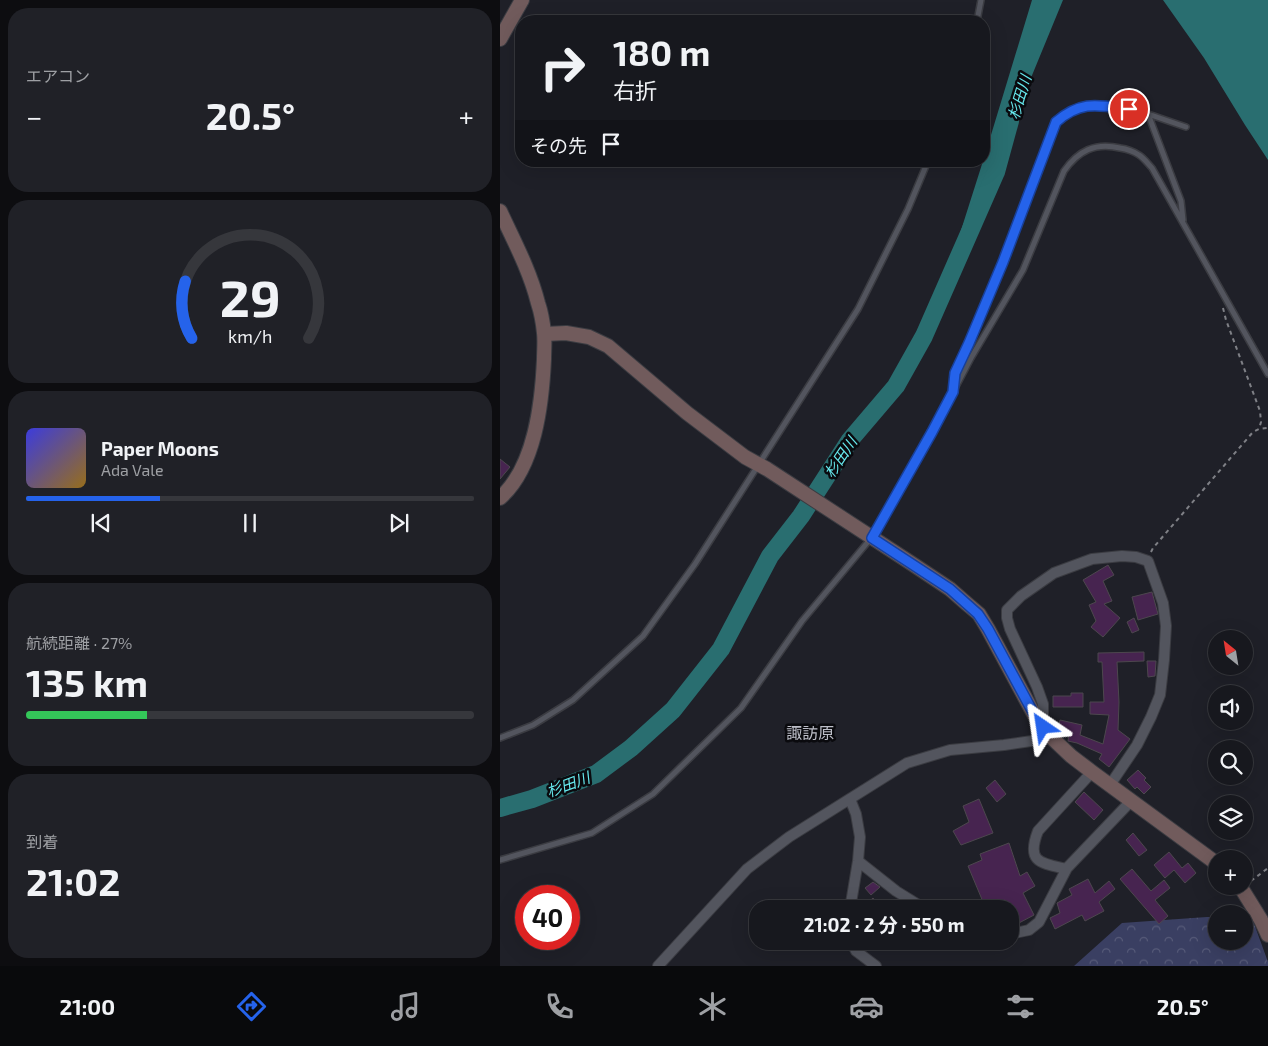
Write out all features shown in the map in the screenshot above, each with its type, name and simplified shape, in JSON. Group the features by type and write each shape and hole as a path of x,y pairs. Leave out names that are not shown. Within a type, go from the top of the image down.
{"street":[{"path":"500,38 522,0"},
{"path":"500,211 529,275 538,302 545,334 543,373 537,422 518,476 507,492 500,498"},
{"path":"545,334 566,333 589,337 608,346 687,413 745,456 950,589 978,614 1035,716 1047,733 1092,772 1208,857"},
{"path":"1047,733 1043,704 1010,629 1006,618 1007,610 1021,596 1054,573 1092,558 1122,556 1136,557 1148,561 1163,603 1166,626 1160,695 1152,717 1137,745 1110,785"},
{"path":"658,966 747,869 789,837 906,763 950,750 1004,745 1047,733"},
{"path":"1066,869 1038,860 1033,854 1033,844 1038,831 1092,772"},
{"path":"850,798 856,814 860,837 852,900"},
{"path":"1019,932 1029,930 1039,922 1066,869 1132,800"},
{"path":"858,861 910,900"},
{"path":"1246,895 1268,935"},
{"path":"856,950 876,966"}],"lane":[{"path":"978,15 981,0"},
{"path":"953,392 955,373 1003,262 1056,122 1078,107 1099,105 1129,109 1186,127"},
{"path":"1148,114 1181,201 1183,223"},
{"path":"500,860 592,833 653,794 741,708 802,621 872,538 971,358 1023,270 1064,171 1071,161 1083,151 1097,146 1113,146 1138,154 1152,168 1268,374"},
{"path":"500,738 534,725 573,700 643,636 763,467 858,309 908,209 926,167"}],"path":[{"path":"1148,561 1152,548 1252,432 1258,428 1261,422 1260,411 1223,310 1224,296"},
{"path":"1258,428 1267,428 1268,430"},
{"path":"1253,879 1268,868"}],"green space":[{"path":"1208,917 1208,950 1253,950 1253,921 1268,966 1074,966 1122,923"}],"water":[{"path":"1032,0 1063,0 936,309 981,167 990,167 990,138"},
{"path":"1163,0 1268,0 1268,160 1204,58"}],"building":[{"path":"500,459 510,467 500,479"},
{"path":"1108,565 1114,575 1103,581 1112,601 1104,604 1120,618 1103,637 1091,627 1096,621 1089,605 1096,602 1083,580"},
{"path":"1152,592 1158,614 1138,620 1132,597"},
{"path":"1134,618 1139,630 1132,633 1127,622"},
{"path":"1144,652 1144,661 1117,662 1118,730 1130,739 1109,767 1099,759 1102,754 1068,741 1069,734 1058,732 1060,720 1082,725 1080,735 1103,744 1109,715 1090,714 1090,702 1104,702 1102,662 1098,662 1098,653"},
{"path":"1147,661 1156,661 1155,676 1148,677"},
{"path":"1071,693 1083,693 1083,707 1053,707 1053,696 1071,696"},
{"path":"1138,770 1151,787 1144,794 1137,787 1135,789 1127,780"},
{"path":"995,780 1006,794 997,802 986,788"},
{"path":"1084,792 1103,810 1094,820 1075,802"},
{"path":"979,799 993,833 961,845 953,831 969,822 963,806"},
{"path":"1133,833 1147,850 1139,856 1126,840"},
{"path":"1009,843 1020,876 1027,872 1035,886 1023,893 1034,915 1019,923 1019,900 982,900 968,866 982,860 980,854"},
{"path":"1169,852 1182,868 1188,863 1196,873 1185,883 1174,870 1165,878 1154,865"},
{"path":"1132,869 1151,891 1164,880 1170,888 1155,900 1168,916 1159,924 1120,879"},
{"path":"1088,879 1095,893 1109,881 1115,889 1099,902 1104,911 1085,921 1082,915 1055,929 1050,918 1060,913 1057,903 1072,895 1069,889"},
{"path":"873,882 880,887 871,895 865,888"}],"waterway":[{"name":"杉田川","path":"500,808 532,799 596,774 631,748 673,710 721,649 770,556 801,516 850,440 896,386 924,336 996,172 1010,121"}],"district":[{"name":"諏訪原","path":"810,732"}],"route":[{"path":"1043,727 978,614 950,589 872,538 953,392 955,373 1003,262 1056,122 1078,107 1099,105 1129,109"}]}
